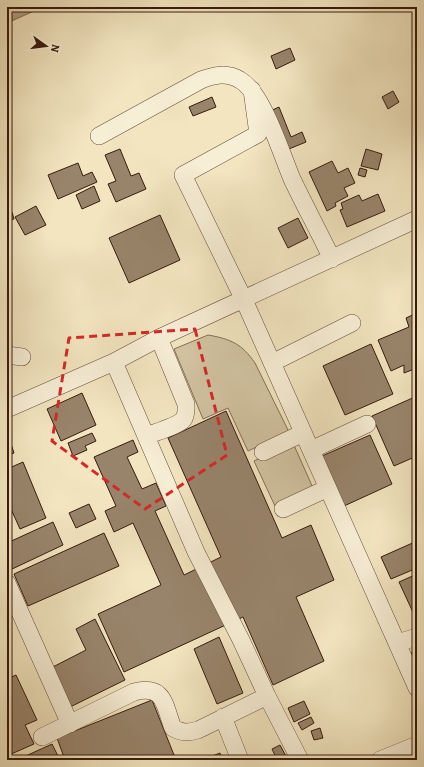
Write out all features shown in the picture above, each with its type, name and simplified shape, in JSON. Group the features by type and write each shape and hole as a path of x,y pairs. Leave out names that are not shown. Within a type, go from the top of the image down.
{"street":[{"path":"99,136 201,80 212,76 227,75 240,80 252,90 261,104 292,178 332,259"},
{"path":"252,90 258,134 183,175 244,300 417,688"},
{"path":"7,409 114,362 159,338 417,219"},
{"path":"272,362 352,323"},
{"path":"146,436 175,424 183,419 186,412 186,404 159,338"},
{"path":"114,362 196,552 300,760"},
{"path":"311,450 367,424"},
{"path":"263,452 303,433"},
{"path":"283,509 328,488"},
{"path":"7,582 70,724"},
{"path":"397,643 417,637"},
{"path":"42,737 134,692 146,689 154,691 161,697 173,728 180,732 191,732 198,730 267,696"},
{"path":"223,717 240,760"},
{"path":"380,760 417,745"}],"highlighted area":[{"path":"195,329 227,455 145,509 52,441 69,338"}],"shaded area":[{"path":"7,7 43,7 7,23"},
{"path":"208,335 223,338 235,343 245,351 255,363 289,432 248,451 228,408 203,419 174,349"},
{"path":"293,443 313,488 275,506 254,461"}],"building":[{"path":"290,48 295,60 276,69 271,56"},
{"path":"393,91 399,102 388,109 382,97"},
{"path":"212,97 216,107 193,116 189,107"},
{"path":"279,107 291,137 302,132 306,142 284,151 268,112"},
{"path":"120,149 131,176 139,173 146,189 116,202 108,184 116,181 105,155"},
{"path":"366,149 382,154 378,170 361,166"},
{"path":"332,161 338,173 348,168 355,183 344,188 348,196 335,203 336,206 327,211 309,172"},
{"path":"78,163 83,176 92,172 97,182 58,199 48,175"},
{"path":"360,168 367,170 365,177 358,175"},
{"path":"94,186 100,201 82,209 76,195"},
{"path":"378,194 385,211 347,227 340,210 343,209 341,203 359,195 362,201"},
{"path":"36,206 46,225 25,235 15,217"},
{"path":"12,212 14,219 7,221 7,214"},
{"path":"160,215 180,260 129,283 109,238"},
{"path":"298,218 308,238 288,248 278,228"},
{"path":"417,313 417,368 404,373 404,365 391,371 378,340 409,327 406,318"},
{"path":"371,344 393,394 345,415 323,366"},
{"path":"82,393 96,425 61,441 47,409"},
{"path":"417,396 417,456 394,466 372,416"},
{"path":"226,411 282,538 311,525 334,580 296,597 324,661 273,685 243,617 124,672 98,614 161,585 133,523 114,532 105,511 116,506 94,457 133,440 138,452 127,457 142,489 156,483 166,506 155,511 184,575 221,557 168,438"},
{"path":"7,432 14,453 7,456"},
{"path":"92,433 96,441 85,446 87,450 73,456 68,443"},
{"path":"370,435 392,484 344,506 322,456"},
{"path":"23,462 46,518 20,529 7,500 7,469"},
{"path":"89,504 96,519 76,528 69,513"},
{"path":"53,522 63,545 10,570 7,564 7,543"},
{"path":"104,533 119,566 28,606 14,574"},
{"path":"417,541 417,568 391,579 381,557"},
{"path":"417,574 417,621 399,582"},
{"path":"95,619 125,680 66,709 47,670 86,650 76,629"},
{"path":"219,637 243,693 217,704 194,649"},
{"path":"417,650 417,671 409,654"},
{"path":"16,675 37,720 25,725 34,744 9,755 7,750 7,679"},
{"path":"152,700 176,760 65,760 57,738"},
{"path":"304,701 310,714 294,722 288,708"},
{"path":"311,717 314,723 302,730 298,723"},
{"path":"320,728 323,738 314,740 311,731"},
{"path":"52,744 60,760 17,760"},
{"path":"280,745 288,760 277,760 272,749"},
{"path":"220,753 222,760 202,760"}]}
